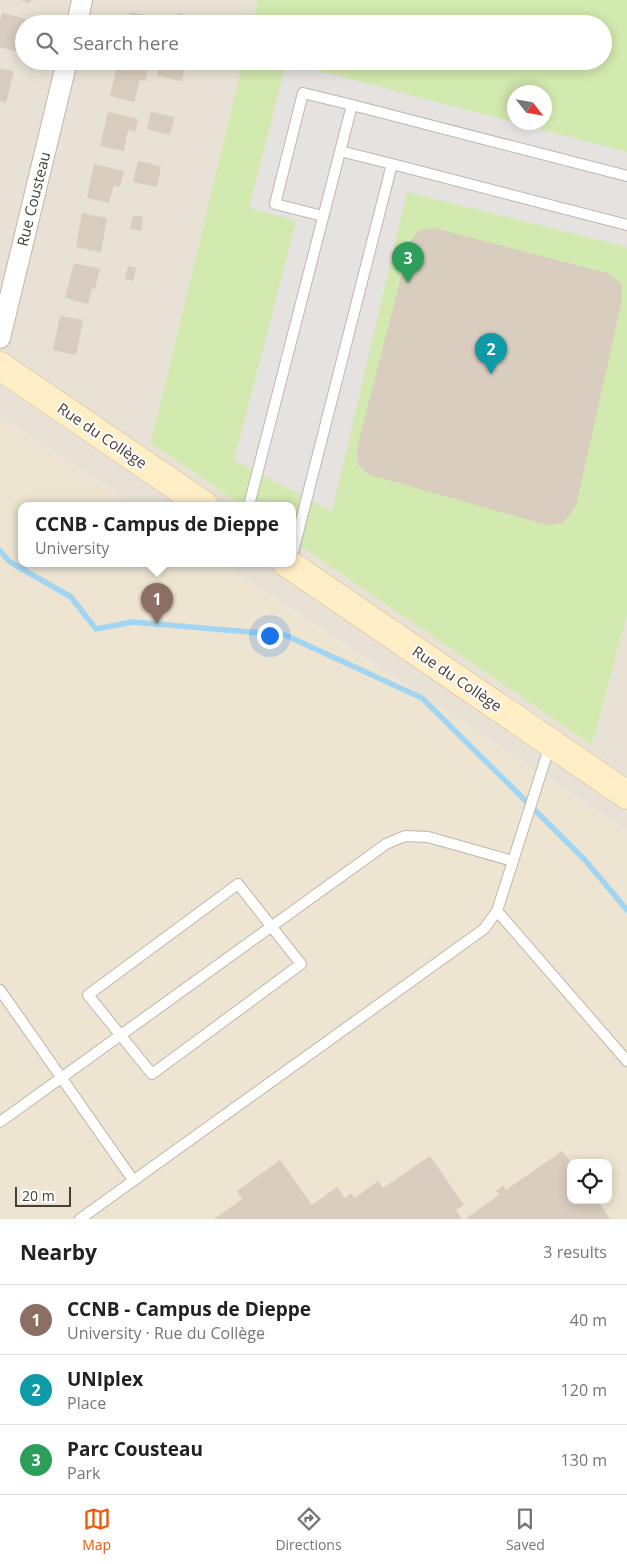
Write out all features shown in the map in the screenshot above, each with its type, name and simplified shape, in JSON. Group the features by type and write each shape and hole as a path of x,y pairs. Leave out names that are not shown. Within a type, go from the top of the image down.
{"street":[{"path":"79,15 82,0"},
{"name":"Rue Cousteau","path":"0,338 66,70"},
{"name":"Rue du Collège","path":"0,366 200,502"},
{"name":"Rue du Collège","path":"296,566 627,795"}],"lane":[{"path":"323,216 275,204 303,93 627,176"},
{"path":"250,502 352,105"},
{"path":"340,151 627,225"},
{"path":"296,539 392,164"},
{"path":"80,1219 484,929 497,911 551,743"},
{"path":"0,1122 386,844 405,836 428,837 513,861"},
{"path":"238,884 271,926 301,964 152,1074 122,1034 88,995 238,884"},
{"path":"497,911 627,1061"},
{"path":"0,990 133,1180"}],"shaded area":[{"path":"0,0 258,0 254,15 15,15 15,70 241,70 151,443 238,502 129,502 0,417"},
{"path":"284,70 316,70 507,120 507,130 544,130 627,152 627,247 407,192 332,512 234,460 296,221 249,208"},
{"path":"0,417 129,502 18,502 18,567 227,567 627,831 627,1219 0,1219"},
{"path":"296,543 592,745 627,615 627,831 227,567 296,567"}],"green space":[{"path":"258,0 627,0 627,615 592,745 296,543 296,502 238,502 151,443 241,70 612,70 612,15 254,15"}],"building":[{"path":"19,0 31,0 30,3"},
{"path":"130,12 144,15 129,15"},
{"path":"2,13 15,16 15,51 0,47"},
{"path":"0,68 14,71 6,103 0,101"},
{"path":"116,70 148,70 145,81 140,80 134,102 110,96"},
{"path":"158,70 184,70 182,81 157,76"},
{"path":"108,112 138,119 135,132 128,130 124,151 100,146"},
{"path":"151,112 175,117 170,135 147,129"},
{"path":"138,161 161,166 157,187 133,182"},
{"path":"94,164 124,171 120,187 114,185 109,203 87,198"},
{"path":"82,213 107,218 101,252 76,247"},
{"path":"133,215 143,217 141,231 130,229"},
{"path":"434,228 607,273 622,284 622,300 576,506 563,523 547,525 370,475 358,465 357,448 410,242 418,231"},
{"path":"74,263 100,269 95,289 92,288 88,304 65,298"},
{"path":"128,266 136,268 133,281 125,279"},
{"path":"60,316 83,320 76,355 53,350"},
{"path":"562,1151 568,1159 567,1204 600,1204 610,1219 465,1219 499,1195 496,1191 503,1186 506,1190"},
{"path":"430,1156 464,1205 456,1210 462,1219 214,1219 242,1199 237,1191 280,1160 312,1205 337,1187 345,1198 351,1193 355,1198 378,1181 383,1188"}],"waterway":[{"path":"0,551 10,562 18,567"},
{"path":"19,567 71,597 96,629 132,622 285,635 422,698 585,860 627,910"}],"place":[{"name":"Parc Cousteau","path":"408,283"},
{"name":"UNIplex","path":"491,374"},
{"name":"CCNB - Campus de Dieppe","path":"157,624"}]}
